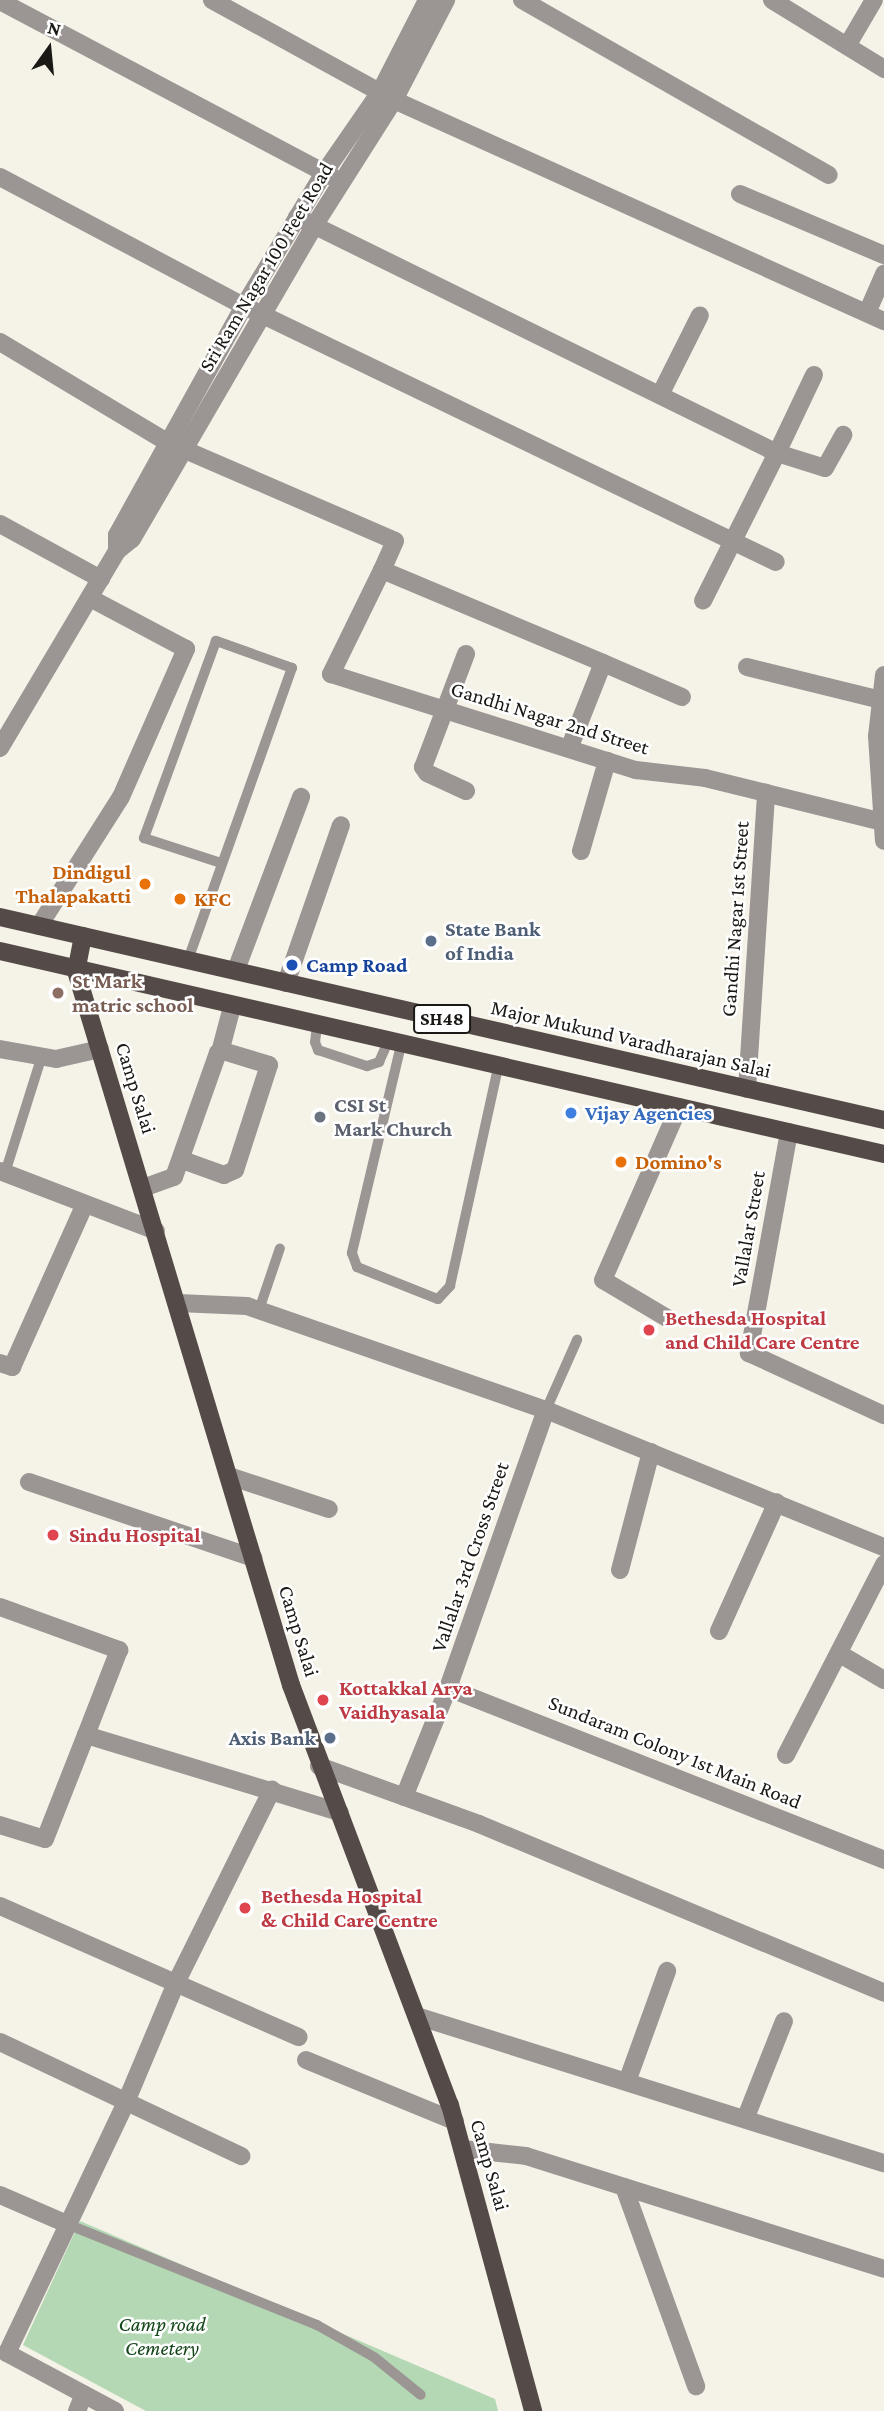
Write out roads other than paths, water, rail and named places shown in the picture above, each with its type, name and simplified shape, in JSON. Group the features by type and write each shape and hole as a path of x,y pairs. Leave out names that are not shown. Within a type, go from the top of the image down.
{"main road":[{"name":"Major Mukund Varadharajan Salai","path":"0,917 189,957 286,983 884,1121"},
{"name":"Camp Salai","path":"83,936 76,971 254,1558 319,1766 340,1812 419,2017 455,2121 533,2411"},
{"name":"SH48","path":"0,951 317,1027 884,1154"}],"street":[{"path":"212,0 387,96 884,321"},
{"name":"Sri Ram Nagar 100 Feet Road","path":"176,446 244,306 324,173 387,96 427,0"},
{"name":"Sri Ram Nagar 100 Feet Road","path":"0,748 117,551 117,535 262,314 342,181 387,96 446,0"},
{"path":"522,0 829,175"},
{"path":"772,0 884,69"},
{"path":"847,46 874,0"},
{"path":"0,1 342,181"},
{"path":"0,177 244,306 776,562"},
{"path":"740,194 884,255"},
{"path":"298,217 777,453 825,468 843,435"},
{"path":"867,313 884,274"},
{"path":"660,396 700,315"},
{"path":"0,342 176,446 395,541 382,570 682,697"},
{"path":"703,601 735,541 814,375"},
{"path":"0,524 101,579"},
{"name":"Gandhi Nagar 2nd Street","path":"382,570 331,674 607,761 766,793 883,822"},
{"path":"38,926 121,797 186,649 90,598"},
{"path":"466,654 447,711 423,767 427,774 466,791"},
{"path":"569,749 603,663"},
{"path":"747,667 881,700"},
{"path":"884,675 877,736 884,841"},
{"path":"581,851 607,761"},
{"name":"Gandhi Nagar 1st Street","path":"747,1089 766,793"},
{"path":"236,970 301,797"},
{"path":"286,983 341,825"},
{"path":"143,1188 169,1182 181,1160 220,1052 232,1007"},
{"path":"0,1049 41,1059 100,1049"},
{"path":"181,1160 223,1175 235,1170 269,1065 220,1052"},
{"path":"667,1318 603,1280 679,1107"},
{"name":"Vallalar Street","path":"789,1132 749,1353 884,1415"},
{"path":"3,1172 84,1206 156,1231"},
{"path":"0,1363 12,1367 84,1206"},
{"path":"178,1303 259,1310 546,1410 884,1547"},
{"name":"Vallalar 3rd Cross Street","path":"404,1797 448,1688 546,1410"},
{"path":"620,1570 652,1452"},
{"path":"229,1476 329,1509"},
{"path":"29,1482 254,1558"},
{"path":"719,1631 777,1502"},
{"path":"786,1755 884,1564"},
{"path":"0,1607 118,1650 45,1839 0,1825"},
{"path":"840,1654 884,1679"},
{"name":"Sundaram Colony 1st Main Road","path":"448,1688 884,1860"},
{"path":"86,1735 340,1812"},
{"path":"319,1766 404,1797 884,1993"},
{"path":"115,2411 81,2403 4,2360 126,2102 176,1983 272,1790"},
{"path":"0,1906 299,2037"},
{"path":"628,2079 667,1971"},
{"path":"419,2017 628,2079 884,2163"},
{"path":"746,2117 783,2021"},
{"path":"0,2042 242,2156"},
{"path":"306,2060 455,2121"},
{"path":"463,2149 526,2156 884,2269"},
{"path":"624,2187 696,2386"},
{"path":"0,2195 66,2224"}],"lane":[{"path":"189,957 292,668 216,641 144,838 221,863"},
{"path":"317,1027 314,1042 318,1050 367,1066 379,1062 395,1044"},
{"path":"395,1044 352,1253 357,1267 438,1299 450,1286 498,1067"},
{"path":"3,1172 41,1059"},
{"path":"259,1310 280,1248"},
{"path":"546,1410 577,1340"},
{"path":"66,2224 317,2325 374,2357 421,2395"}],"place":[{"name":"Dindigul Thalapakatti","path":"145,884"},
{"name":"KFC","path":"180,899"},
{"name":"State Bank of India","path":"431,941"},
{"name":"Camp Road","path":"292,965"},
{"name":"St Mark matric school","path":"58,993"},
{"name":"Vijay Agencies","path":"571,1113"},
{"name":"CSI St Mark Church","path":"320,1117"},
{"name":"Domino's","path":"621,1162"},
{"name":"Bethesda Hospital and Child Care Centre","path":"649,1330"},
{"name":"Sindu Hospital","path":"53,1535"},
{"name":"Kottakkal Arya Vaidhyasala","path":"323,1700"},
{"name":"Axis Bank","path":"330,1738"},
{"name":"Bethesda Hospital & Child Care Centre","path":"245,1908"}],"park label":[{"name":"Camp road Cemetery","path":"162,2336"}]}
